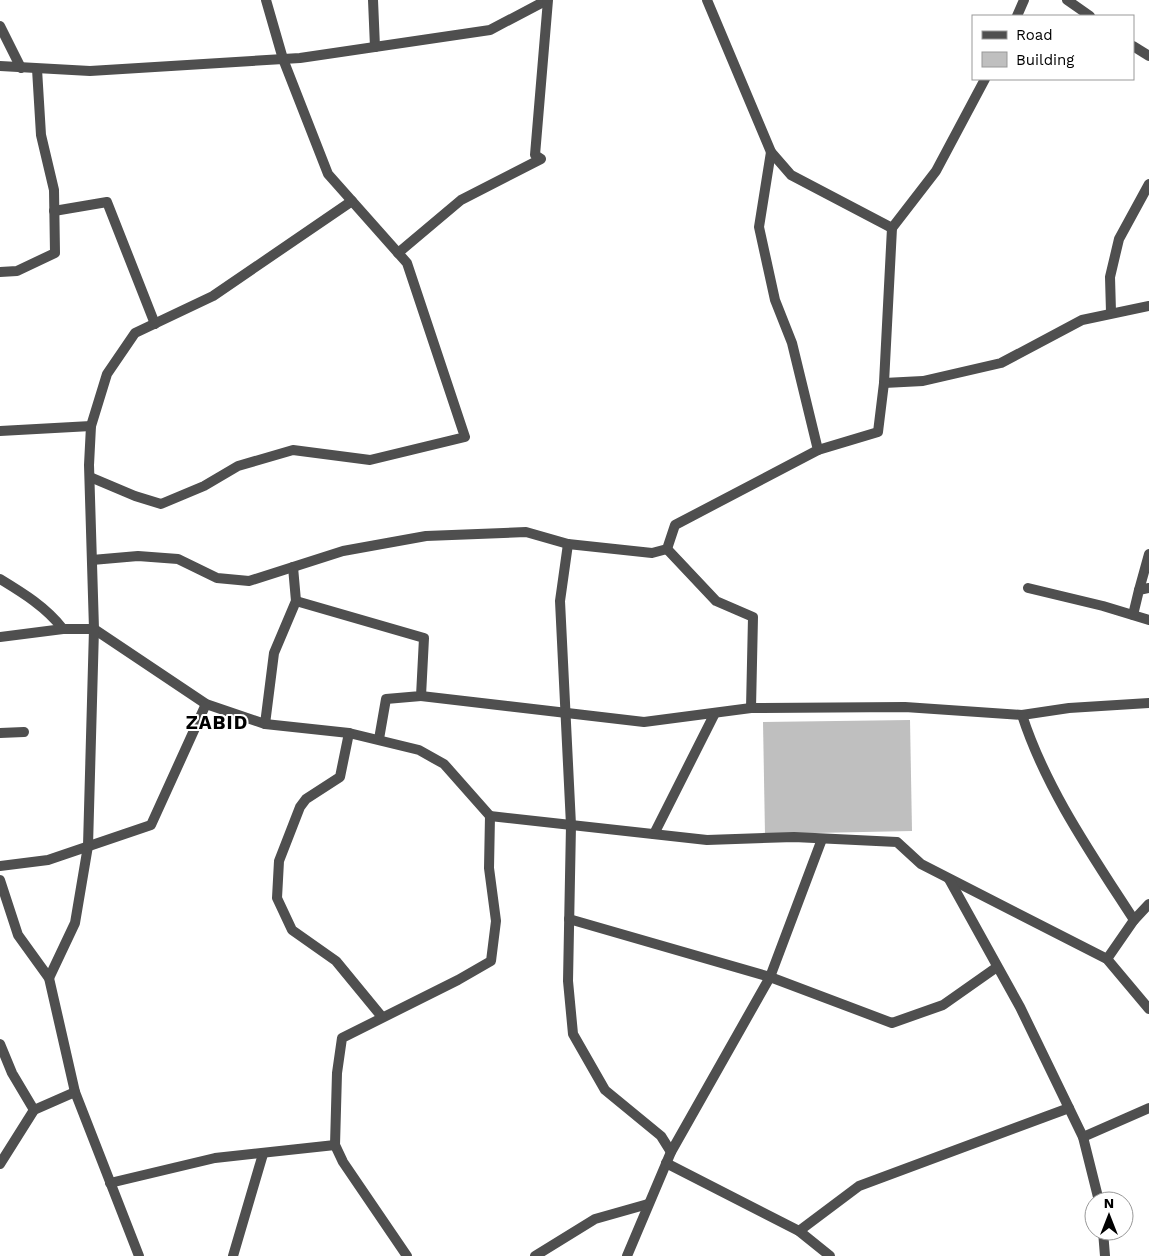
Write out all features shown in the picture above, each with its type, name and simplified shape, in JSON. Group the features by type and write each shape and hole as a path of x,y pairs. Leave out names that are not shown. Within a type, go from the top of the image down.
{"street":[{"path":"90,476 135,496 161,504 204,486 238,466 293,450 370,460 465,437 407,263 328,174 283,59 266,0"},
{"path":"373,0 375,47"},
{"path":"0,66 90,71 283,59 490,30 548,0"},
{"path":"398,253 460,200 541,160 535,155 548,0"},
{"path":"707,0 771,152 791,175 892,228"},
{"path":"1018,15 1024,0"},
{"path":"1067,0 1089,15"},
{"path":"0,26 21,68"},
{"path":"1134,47 1149,56"},
{"path":"0,272 17,271 55,253 54,190 41,135 37,69"},
{"path":"668,549 675,525 818,450 878,432 884,383 892,228 936,171 984,80"},
{"path":"771,152 759,227 775,300 792,343 818,450"},
{"path":"1111,312 1110,277 1119,239 1149,184"},
{"path":"49,978 75,923 88,846 94,629 90,476 91,426 107,374 135,334 213,296 352,201"},
{"path":"54,211 107,202 155,324"},
{"path":"884,383 923,381 1001,363 1082,320 1111,312 1149,306"},
{"path":"0,431 91,426"},
{"path":"92,560 138,556 178,559 217,578 249,581 343,551 426,536 526,532 568,544 652,553 668,549"},
{"path":"568,544 560,600 572,825 568,981 573,1034 605,1090 661,1136 671,1152"},
{"path":"668,549 716,601 752,618 751,708"},
{"path":"1133,615 1144,589 1149,554"},
{"path":"264,724 274,653 296,600 293,567"},
{"path":"0,579 46,610 63,629"},
{"path":"1028,588 1149,620"},
{"path":"296,600 424,638 421,696"},
{"path":"0,637 63,629 94,629 206,704 264,724 349,733 419,750 444,764 490,816 707,840 822,839 897,842 921,864 1108,959 1149,1009"},
{"path":"380,739 386,699 421,696 567,711 644,722 751,708 905,707 1022,716 1069,708 1149,703"},
{"path":"0,866 48,860 151,825 206,704"},
{"path":"654,834 716,712"},
{"path":"1022,716 1031,745 1083,842 1134,920"},
{"path":"0,733 24,732"},
{"path":"349,733 340,777 306,799 300,807 279,861 277,898 292,930 336,961 382,1017"},
{"path":"408,1256 343,1162 335,1145 337,1073 342,1038 458,980 491,961 496,921 489,868 490,816"},
{"path":"627,1256 671,1152 770,977 822,839"},
{"path":"948,878 997,967 1083,1137 1096,1191"},
{"path":"0,880 18,935 49,978 75,1092 139,1256"},
{"path":"1108,959 1134,920 1149,904"},
{"path":"569,919 770,977 892,1023 943,1005 997,967"},
{"path":"0,1044 12,1073 34,1110"},
{"path":"0,1164 34,1110 75,1092"},
{"path":"798,1230 859,1186 1069,1108"},
{"path":"1083,1137 1149,1108"},
{"path":"110,1183 215,1158 335,1145"},
{"path":"233,1256 263,1154"},
{"path":"666,1163 798,1230 830,1256"},
{"path":"535,1256 595,1218 648,1204"},
{"path":"1104,1241 1105,1256"}],"building":[{"path":"910,720 912,831 765,834 763,722"}],"district":[{"name":"ZABID","path":"217,722"}]}
